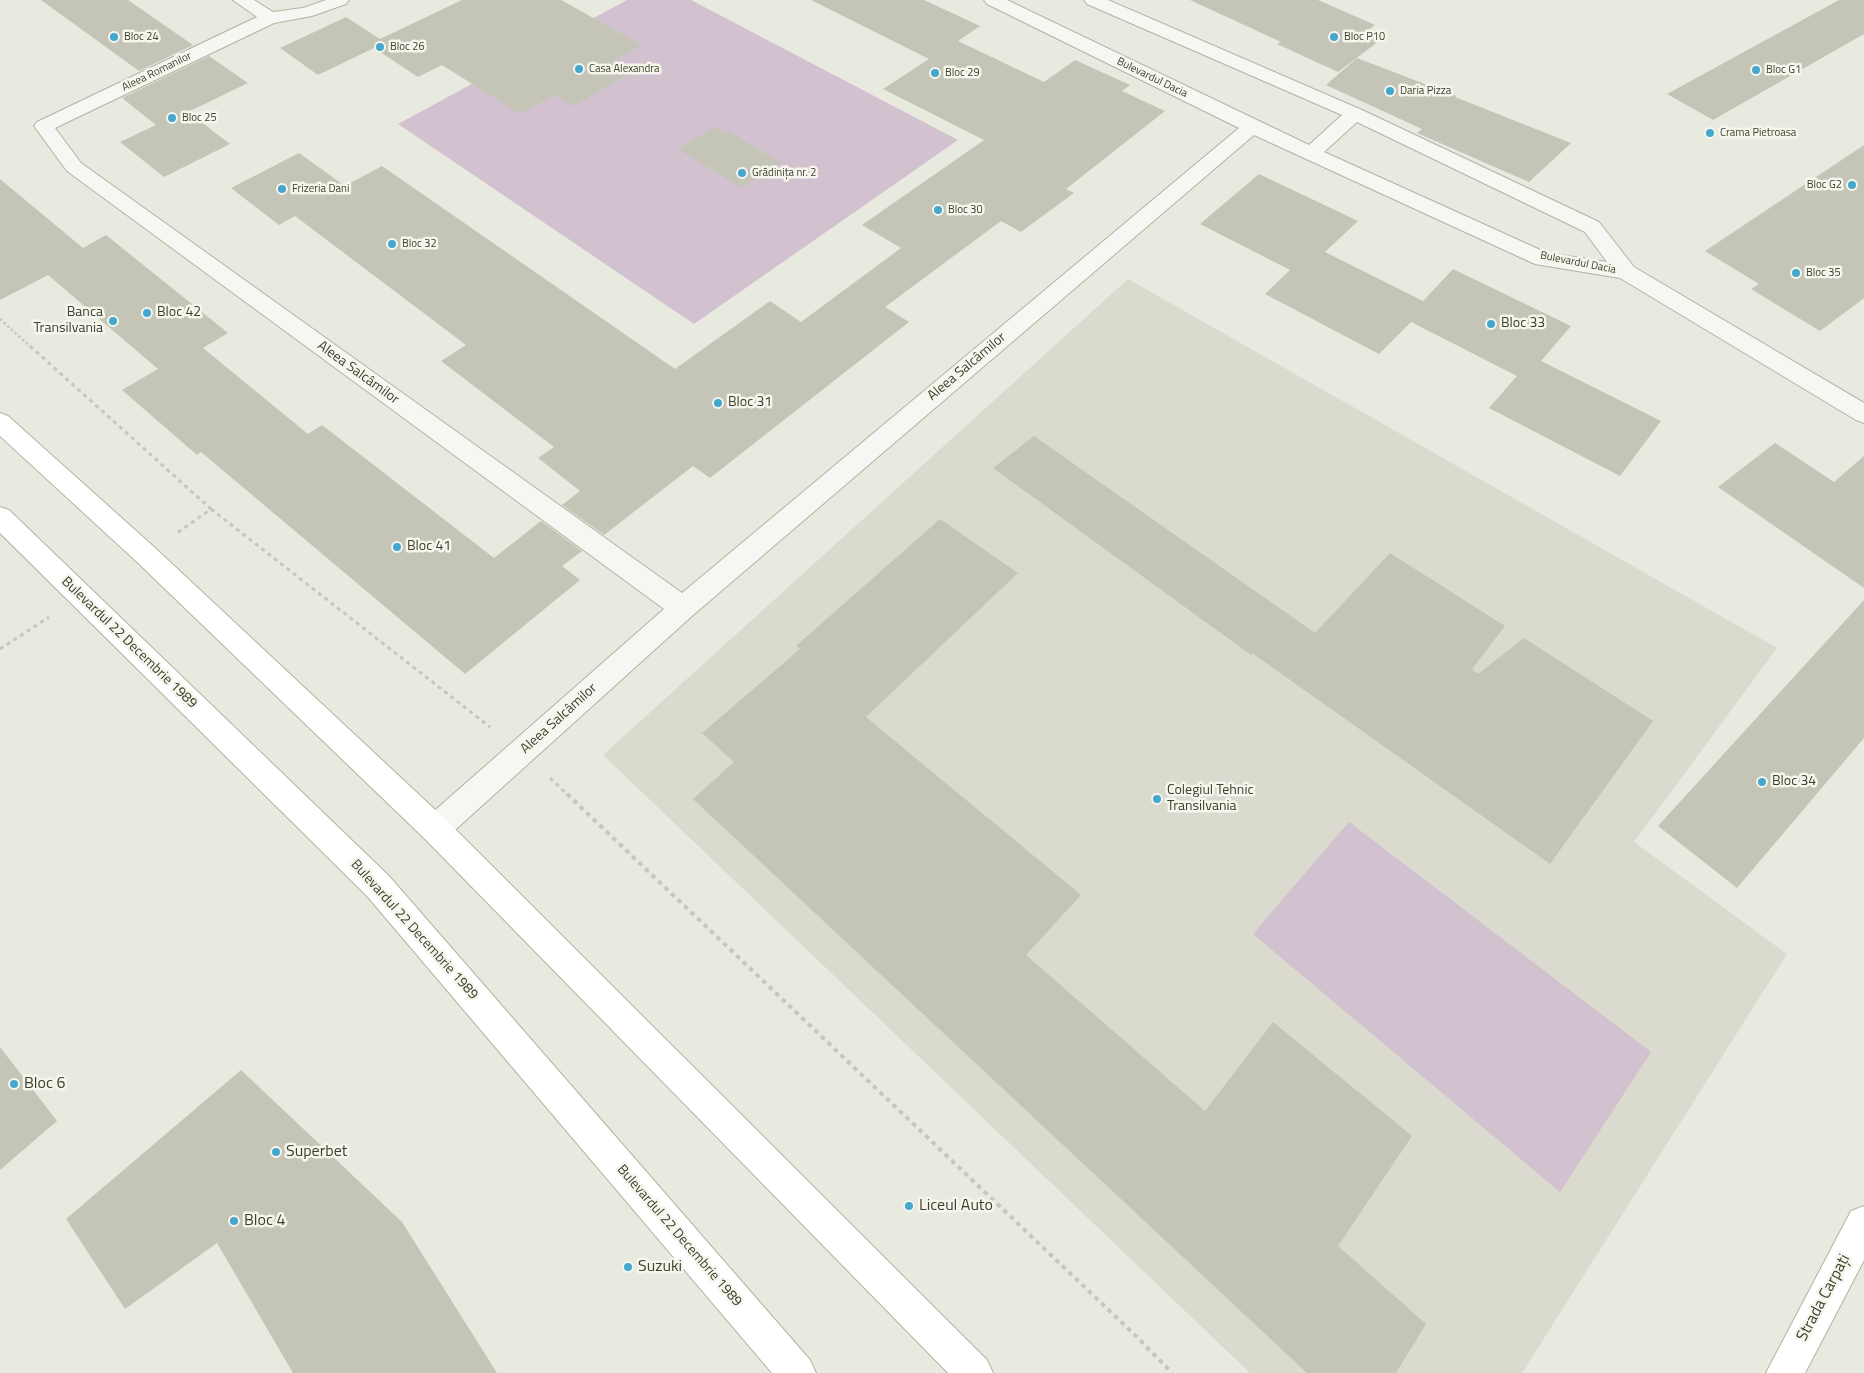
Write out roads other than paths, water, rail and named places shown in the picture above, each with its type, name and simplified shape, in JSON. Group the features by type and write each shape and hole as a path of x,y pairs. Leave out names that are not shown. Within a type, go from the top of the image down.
{"main road":[{"path":"0,422 145,554 435,829 974,1373"},
{"name":"Bulevardul 22 Decembrie 1989","path":"0,517 378,886 797,1373"},
{"name":"Strada Carpați","path":"1785,1373 1864,1224"}],"street":[{"path":"242,0 270,18"},
{"name":"Aleea Romanilor","path":"44,126 270,18 293,16 324,8 340,0"},
{"name":"Bulevardul Dacia","path":"993,0 1252,126 1543,259 1626,272"},
{"name":"Bulevardul Dacia","path":"1093,0 1355,114 1592,228 1626,272 1864,414"},
{"path":"1312,153 1355,114"},
{"name":"Aleea Salcâmilor","path":"44,126 74,167 683,608"},
{"name":"Aleea Salcâmilor","path":"435,829 683,608 1252,126"}],"place":[{"name":"Bloc 24","path":"114,37"},
{"name":"Bloc P10","path":"1334,37"},
{"name":"Bloc 26","path":"380,47"},
{"name":"Casa Alexandra","path":"579,69"},
{"name":"Bloc G1","path":"1756,70"},
{"name":"Bloc 29","path":"935,73"},
{"name":"Daria Pizza","path":"1390,91"},
{"name":"Bloc 25","path":"172,118"},
{"name":"Crama Pietroasa","path":"1710,133"},
{"name":"Grădinița nr. 2","path":"742,173"},
{"name":"Bloc G2","path":"1852,185"},
{"name":"Frizeria Dani","path":"282,189"},
{"name":"Bloc 30","path":"938,210"},
{"name":"Bloc 32","path":"392,244"},
{"name":"Bloc 35","path":"1796,273"},
{"name":"Bloc 42","path":"147,313"},
{"name":"Banca Transilvania","path":"113,321"},
{"name":"Bloc 33","path":"1491,324"},
{"name":"Bloc 31","path":"718,403"},
{"name":"Bloc 41","path":"397,547"},
{"name":"Bloc 34","path":"1762,782"},
{"name":"Colegiul Tehnic Transilvania","path":"1157,799"},
{"name":"Bloc 6","path":"14,1084"},
{"name":"Superbet","path":"276,1152"},
{"name":"Liceul Auto","path":"909,1206"},
{"name":"Bloc 4","path":"234,1221"},
{"name":"Suzuki","path":"628,1267"}]}
